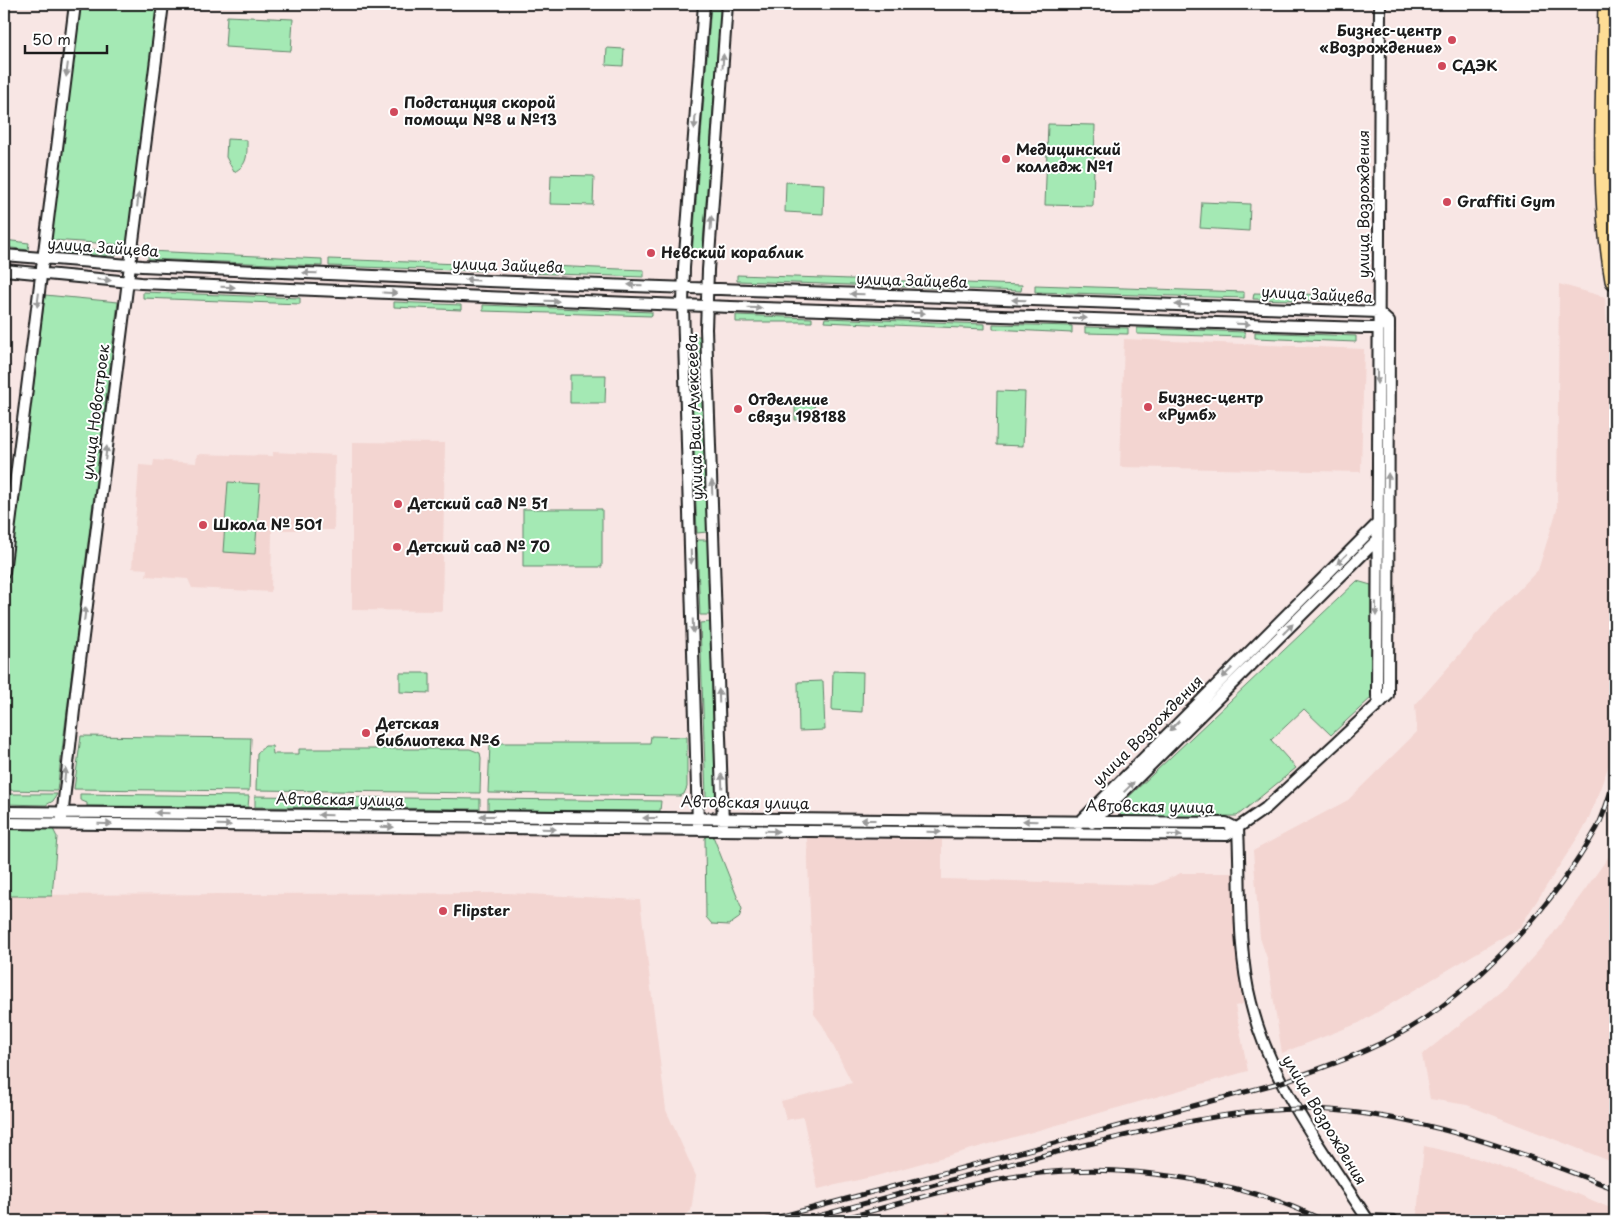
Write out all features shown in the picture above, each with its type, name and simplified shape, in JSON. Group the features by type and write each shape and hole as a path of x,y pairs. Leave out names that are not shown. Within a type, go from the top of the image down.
{"highway":[{"path":"1608,4 1605,154 1615,280"}],"street":[{"path":"4,572 75,4"},
{"name":"улица Новостроек","path":"62,824 129,265 163,4"},
{"name":"улица Васи Алексеева","path":"698,830 683,287 704,4"},
{"name":"улица Васи Алексеева","path":"723,830 707,288 727,4"},
{"name":"улица Возрождения","path":"1380,4 1376,542 1377,696 1381,702"},
{"name":"улица Зайцева","path":"4,254 43,259 129,265 1378,312 1389,322 1377,328 683,306 127,283 4,270"},
{"path":"1238,829 1266,808 1388,695 1389,322"},
{"path":"1376,525 1388,529"},
{"name":"улица Возрождения","path":"1074,834 1079,822 1376,525"},
{"name":"улица Возрождения","path":"1074,834 1094,822 1388,529"},
{"name":"Автовская улица","path":"4,812 1226,823 1238,829"},
{"name":"Автовская улица","path":"4,823 1227,835 1238,829"},
{"name":"улица Возрождения","path":"1238,829 1244,967 1251,1003 1270,1058 1296,1105 1367,1221 1393,1221"}],"shaded area":[{"path":"1559,284 1605,297 1611,384 1610,445 1615,447 1615,749 1587,823 1520,927 1359,1023 1282,1053 1267,958 1260,938 1253,851 1348,800 1417,732 1415,705 1496,613 1538,570 1557,510"},
{"path":"1124,339 1364,349 1361,472 1120,467"},
{"path":"352,442 445,443 442,611 352,610"},
{"name":"Школа № 501","path":"273,452 335,455 334,530 272,530 271,592 192,588 188,579 146,576 147,569 132,568 139,465 153,466 154,460 196,463 197,454 273,456"},
{"path":"807,838 942,840 942,879 1154,885 1181,873 1236,873 1243,1004 1235,1006 1248,1071 876,1176 818,1189 803,1117 786,1120 781,1101 852,1083 823,1026 814,1014"},
{"path":"1615,848 1615,1163 1467,1105 1430,1099 1422,1055 1505,988 1550,938"},
{"path":"508,893 640,900 666,1110 696,1176 691,1211 683,1217 672,1221 4,1221 4,895"},
{"path":"1424,1146 1476,1158 1580,1195 1615,1210 1615,1221 1442,1221 1417,1214"},
{"path":"949,1212 952,1221 922,1221"}],"green space":[{"path":"80,4 158,4 127,245 51,240"},
{"path":"711,4 721,4 702,256 692,255"},
{"path":"227,16 293,19 291,51 225,47"},
{"path":"607,48 624,49 623,66 606,65"},
{"path":"1048,124 1095,125 1093,206 1045,205"},
{"path":"227,139 247,140 247,155 244,163 234,172 226,157"},
{"path":"551,175 594,176 593,205 550,204"},
{"path":"786,182 824,184 823,214 785,212"},
{"path":"1202,202 1250,204 1249,231 1200,228"},
{"path":"4,240 29,243 28,250 4,247"},
{"path":"60,247 117,251 116,256 60,253"},
{"path":"148,251 322,259 322,266 148,259"},
{"path":"329,259 486,265 486,271 329,266"},
{"path":"525,265 644,270 644,277 525,273"},
{"path":"737,275 1022,285 1021,291 737,281"},
{"path":"1035,285 1244,292 1244,298 1035,292"},
{"path":"143,292 300,298 300,304 143,298"},
{"path":"1254,293 1295,294 1294,300 1253,299"},
{"path":"1300,294 1359,296 1358,302 1300,300"},
{"path":"45,295 118,302 57,791 4,790 4,617"},
{"path":"394,302 461,305 461,310 394,307"},
{"path":"483,305 652,312 652,316 483,311"},
{"path":"736,315 812,318 812,322 736,322"},
{"path":"825,318 985,324 985,329 824,322"},
{"path":"993,324 1072,326 1072,333 993,329"},
{"path":"1085,327 1128,328 1128,334 1085,333"},
{"path":"1137,328 1245,332 1245,337 1137,334"},
{"path":"1255,332 1356,336 1356,342 1255,338"},
{"path":"690,336 701,336 707,532 697,533"},
{"path":"570,375 606,375 605,403 570,403"},
{"path":"997,391 1025,392 1023,446 996,445"},
{"path":"814,399 815,419 795,420 795,400"},
{"path":"228,482 260,484 255,554 223,552"},
{"path":"523,509 602,509 602,567 523,567"},
{"path":"697,540 708,540 710,615 700,615"},
{"path":"1357,581 1371,585 1372,697 1331,735 1304,709 1271,740 1296,768 1237,816 1121,817 1118,807"},
{"path":"711,622 716,797 706,797 700,623"},
{"path":"833,671 863,672 862,712 832,710"},
{"path":"400,673 430,673 430,693 400,692"},
{"path":"823,681 825,730 799,731 798,682"},
{"path":"81,736 251,738 249,791 74,789"},
{"path":"651,736 687,737 687,787 684,794 680,796 488,793 490,743 650,743"},
{"path":"265,746 272,746 273,754 299,754 299,749 470,749 480,753 480,793 256,790 257,753"},
{"path":"4,794 57,794 53,801 46,805 4,804"},
{"path":"80,794 249,796 248,807 87,806 87,803 80,800"},
{"path":"255,796 480,799 480,809 255,807"},
{"path":"488,799 661,801 660,811 488,810"},
{"path":"4,829 53,829 57,837 52,896 4,896"},
{"path":"709,834 713,836 742,909 739,918 729,925 712,924 706,917 705,838"}],"railway":[{"path":"764,1221 1282,1082 1378,1045 1436,1011 1489,966 1515,940 1560,885 1580,857 1605,810 1615,778"},
{"path":"799,1221 1122,1136 1181,1123 1271,1110 1331,1110 1368,1114 1441,1129 1511,1150 1615,1189"},
{"path":"834,1221 988,1181 1040,1173 1074,1171 1148,1173 1185,1178 1259,1195 1324,1221"}],"place":[{"name":"Бизнес-центр «Возрождение»","path":"1452,40"},
{"name":"СДЭК","path":"1442,66"},
{"name":"Подстанция скорой помощи №8 и №13","path":"394,112"},
{"name":"Медицинский колледж №1","path":"1006,159"},
{"name":"Graffiti Gym","path":"1447,202"},
{"name":"Невский кораблик","path":"651,253"},
{"name":"Бизнес-центр «Румб»","path":"1148,407"},
{"name":"Отделение связи 198188","path":"738,409"},
{"name":"Детский сад № 51","path":"398,504"},
{"name":"Школа № 501","path":"203,525"},
{"name":"Детский сад № 70","path":"397,547"},
{"name":"Детская библиотека №6","path":"366,733"},
{"name":"Flipster","path":"443,911"}]}
